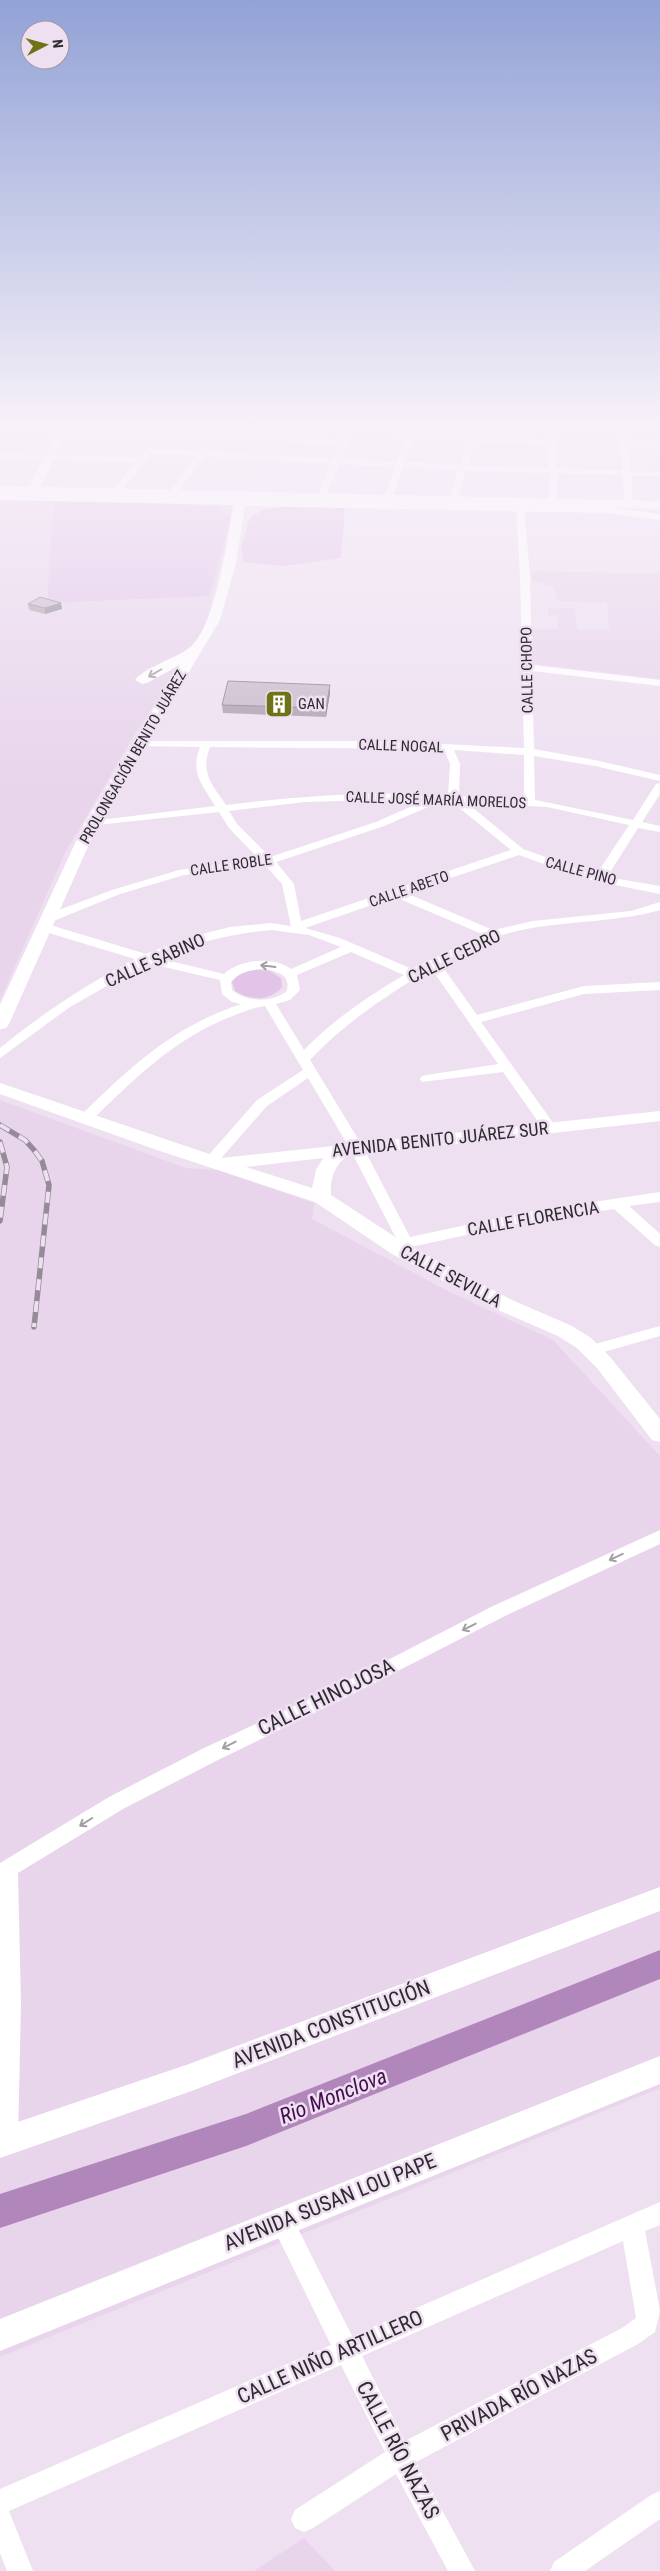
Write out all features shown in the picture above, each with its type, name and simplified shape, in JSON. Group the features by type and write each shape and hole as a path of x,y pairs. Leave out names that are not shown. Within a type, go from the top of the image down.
{"street":[{"name":"PROLONGACIÓN BENITO JUÁREZ","path":"0,1024 91,824 173,684 198,648 218,610 234,547"},
{"name":"CALLE CHOPO","path":"522,547 528,668 530,802"},
{"path":"142,680 198,648"},
{"path":"528,668 660,683"},
{"name":"CALLE NOGAL","path":"138,743 448,747 529,752 577,759 660,778"},
{"path":"206,744 199,766 201,774 220,808 233,826 288,884 292,914 298,928"},
{"path":"448,747 455,764 448,797"},
{"path":"600,878 660,786"},
{"name":"CALLE JOSÉ MARÍA MORELOS","path":"91,824 220,808 358,796 448,797 530,802 560,806 660,829"},
{"name":"CALLE PINO","path":"448,797 519,851 555,866 600,878 660,890"},
{"name":"CALLE ROBLE","path":"45,923 116,892 183,872 268,862 386,822 448,797"},
{"name":"CALLE ABETO","path":"298,928 519,851"},
{"path":"396,893 492,934"},
{"name":"CALLE CEDRO","path":"303,1059 341,1024 413,974 492,934 533,925 632,914 660,906"},
{"path":"45,923 148,959 226,978"},
{"name":"CALLE SABINO","path":"0,1054 50,1014 87,990 148,959 192,941 232,930 298,928 413,974"},
{"path":"290,974 349,948"},
{"path":"434,962 549,1128"},
{"path":"86,1118 148,1061 199,1026 262,1004 289,995 294,988 294,981 290,974 278,967 251,965 239,968 226,978 224,986 231,996 241,1002 262,1004 303,1059 402,1246"},
{"path":"473,1020 584,990 660,986"},
{"path":"427,1079 507,1067"},
{"path":"215,1162 262,1103 310,1072"},
{"name":"AVENIDA BENITO JUÁREZ SUR","path":"0,1088 215,1162 660,1116"},
{"path":"322,1198 324,1170 333,1156 349,1148"},
{"name":"CALLE SEVILLA","path":"215,1162 322,1198 505,1305 565,1331 593,1350 660,1434"},
{"name":"CALLE FLORENCIA","path":"402,1246 502,1222 660,1197"},
{"path":"616,1203 660,1242"},
{"path":"593,1350 660,1331"},
{"name":"CALLE HINOJOSA","path":"4,1871 116,1803 209,1755 346,1690 499,1611 660,1537"},
{"path":"3,2142 11,2004 4,1871"},
{"name":"AVENIDA CONSTITUCIÓN","path":"3,2142 189,2078 660,1899"},
{"name":"AVENIDA SUSAN LOU PAPE","path":"0,2335 660,2070"},
{"name":"CALLE NIÑO ARTILLERO","path":"0,2502 660,2213"},
{"name":"CALLE RÍO NAZAS","path":"282,2221 400,2457 462,2571"},
{"name":"PRIVADA RÍO NAZAS","path":"304,2518 400,2457 630,2336 647,2324 648,2311 632,2225"},
{"path":"563,2571 660,2504"},
{"path":"0,2520 20,2571"}],"shaded area":[{"path":"0,547 225,547 206,625 132,739 65,853 0,1000"},
{"path":"51,547 223,547 209,596 47,603"},
{"path":"241,547 342,547 341,558 284,566 243,562"},
{"path":"532,571 660,574 660,679 533,664 533,629 558,629 558,615 548,615 548,608 575,608 577,629 609,630 607,603 557,601 553,586 532,581"},
{"path":"254,969 270,971 281,978 282,987 272,995 260,998 247,997 235,991 232,982 239,974"},
{"path":"0,1100 186,1168 217,1170 314,1203 312,1219 446,1290 553,1340 660,1456 660,2088 0,2357"},
{"path":"304,2538 335,2571 254,2571"}],"building":[{"path":"40,597 61,603 45,608 28,604"},
{"path":"228,681 330,685 326,708 222,705"}],"waterway":[{"name":"Rio Monclova","path":"0,2211 246,2130 660,1964"}],"railway":[{"path":"0,1125 25,1140 34,1150 42,1161 49,1185 34,1327"},
{"path":"0,1142 7,1167 0,1221"}],"place":[{"name":"GAN","path":"279,704"}]}
